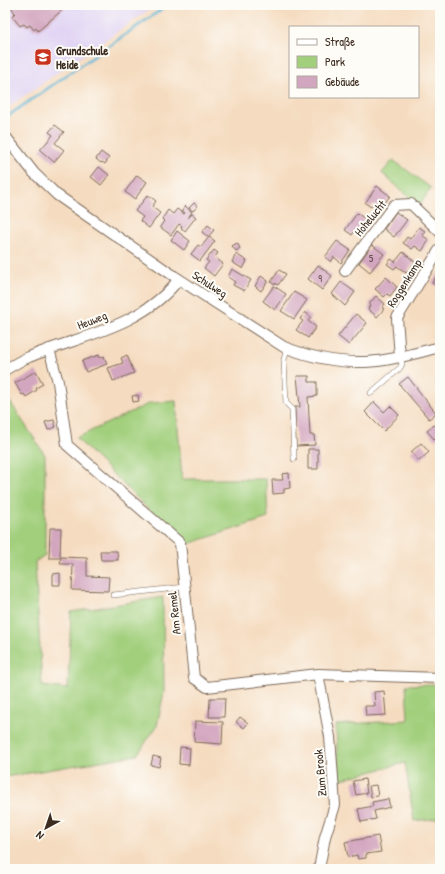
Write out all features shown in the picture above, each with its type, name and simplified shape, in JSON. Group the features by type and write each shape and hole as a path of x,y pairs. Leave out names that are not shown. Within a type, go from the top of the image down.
{"street":[{"name":"Schulweg","path":"5,136 34,173 57,195 178,279 264,335 287,348 322,359 365,362 400,357 440,347"},
{"name":"Hohelucht","path":"345,271 394,205 411,204 440,232"},
{"name":"Roggenkamp","path":"400,357 397,318 440,249"},
{"name":"Heuweg","path":"5,370 28,357 106,330 144,310 165,294 178,279"},
{"name":"Am Remel","path":"49,349 58,382 67,445 180,543 194,678 207,687 318,674 440,678"},
{"name":"Zum Brook","path":"318,674 330,737 335,805 325,837 319,869"}],"lane":[{"path":"287,348 284,360 286,403 292,409 294,459"},
{"path":"371,393 400,368 402,364 400,357"},
{"path":"113,595 184,587"}],"shaded area":[{"name":"Grundschule Heide","path":"5,5 156,5 5,109"}],"green space":[{"path":"393,160 431,188 419,206 382,173"},
{"path":"5,394 45,455 45,555 35,562 42,686 68,689 71,612 163,597 164,692 157,726 137,755 5,777"},
{"path":"176,401 182,479 266,479 268,518 185,545 76,438 150,403"},
{"path":"440,684 440,818 414,821 405,763 338,780 336,725 408,720 406,685"}],"building":[{"path":"13,5 68,5 38,31 36,28 34,30 30,25 27,27 24,24 20,26 12,16 15,13 11,7"},
{"path":"55,125 64,132 55,143 64,150 54,162 40,150 53,135 49,132"},
{"path":"101,152 109,158 105,164 96,159"},
{"path":"99,167 109,175 101,185 91,177"},
{"path":"137,175 147,182 135,199 125,192"},
{"path":"377,186 390,196 380,209 373,204 371,207 365,203"},
{"path":"148,195 156,201 152,207 160,213 149,228 140,221 143,217 135,211"},
{"path":"194,203 198,206 193,211 189,208"},
{"path":"185,206 192,212 188,218 192,214 196,217 185,231 179,224 171,235 160,227 164,221 162,219 168,210 173,214 177,209 184,214 185,213 182,211"},
{"path":"396,212 407,220 394,237 384,229"},
{"path":"357,213 369,222 359,234 355,231 352,235 345,230"},
{"path":"208,225 214,230 208,237 202,232"},
{"path":"419,227 425,231 422,235 429,240 422,251 415,246 412,249 403,243 407,237 410,239"},
{"path":"177,231 190,241 184,250 171,240"},
{"path":"209,237 215,241 200,261 191,254 198,245 201,247"},
{"path":"337,241 350,250 341,263 334,257 331,262 325,257"},
{"path":"237,243 240,248 236,251 232,246"},
{"path":"372,245 384,254 370,272 359,263"},
{"path":"214,250 218,253 215,257 223,264 214,276 204,268 209,262 206,260"},
{"path":"403,252 415,262 406,273 397,266 394,269 387,264 391,259 395,262"},
{"path":"236,254 247,261 243,269 232,262"},
{"path":"318,265 332,276 322,290 308,279"},
{"path":"232,269 251,280 244,291 233,285 235,282 228,277"},
{"path":"279,270 286,274 278,285 276,283 275,285 271,282"},
{"path":"440,271 440,293 436,290 438,287 432,283"},
{"path":"261,276 268,281 261,291 255,286"},
{"path":"386,277 397,287 390,296 387,294 384,297 375,289"},
{"path":"341,282 355,292 345,306 332,294"},
{"path":"274,286 286,294 275,310 263,301"},
{"path":"294,292 307,300 294,319 281,311"},
{"path":"376,296 385,304 382,308 384,309 377,317 368,309 369,304"},
{"path":"305,312 311,317 308,321 316,327 308,338 296,330 303,321 300,319"},
{"path":"356,314 367,323 349,345 338,336"},
{"path":"99,355 100,358 104,356 107,364 86,372 82,361"},
{"path":"127,355 134,373 113,381 108,368 123,363 121,358"},
{"path":"36,371 43,384 26,397 24,394 22,395 15,383"},
{"path":"297,376 309,376 309,382 317,382 317,396 308,397 310,435 314,435 315,445 296,446 295,407 300,407"},
{"path":"408,377 436,413 429,419 399,384"},
{"path":"138,395 139,401 133,402 132,396"},
{"path":"374,402 384,412 390,406 399,415 384,431 365,412"},
{"path":"54,420 56,427 48,430 45,422"},
{"path":"440,420 440,436 435,440 427,431"},
{"path":"421,443 429,452 419,461 411,452"},
{"path":"308,449 318,449 318,469 308,469"},
{"path":"289,473 290,488 284,489 284,493 273,494 272,480 283,480 282,474"},
{"path":"50,528 61,528 60,557 87,558 87,576 109,577 108,591 72,590 73,564 60,564 61,558 49,558"},
{"path":"100,551 117,551 118,560 101,560"},
{"path":"60,573 60,585 53,585 53,574"},
{"path":"384,691 386,715 366,716 365,706 375,706 374,692"},
{"path":"210,698 225,698 224,717 209,717"},
{"path":"240,717 248,723 244,728 236,722"},
{"path":"195,721 223,722 222,744 194,742"},
{"path":"180,747 190,748 189,765 179,764"},
{"path":"153,756 161,758 159,767 151,765"},
{"path":"365,779 367,793 356,795 353,781"},
{"path":"376,785 378,796 371,797 369,786"},
{"path":"388,799 390,807 374,811 376,819 361,822 358,809 373,806 372,802"},
{"path":"378,836 381,852 366,854 366,858 358,859 357,855 348,857 345,842"}],"waterway":[{"path":"5,118 168,5"}],"place":[{"name":"Grundschule Heide","path":"43,57"}]}
